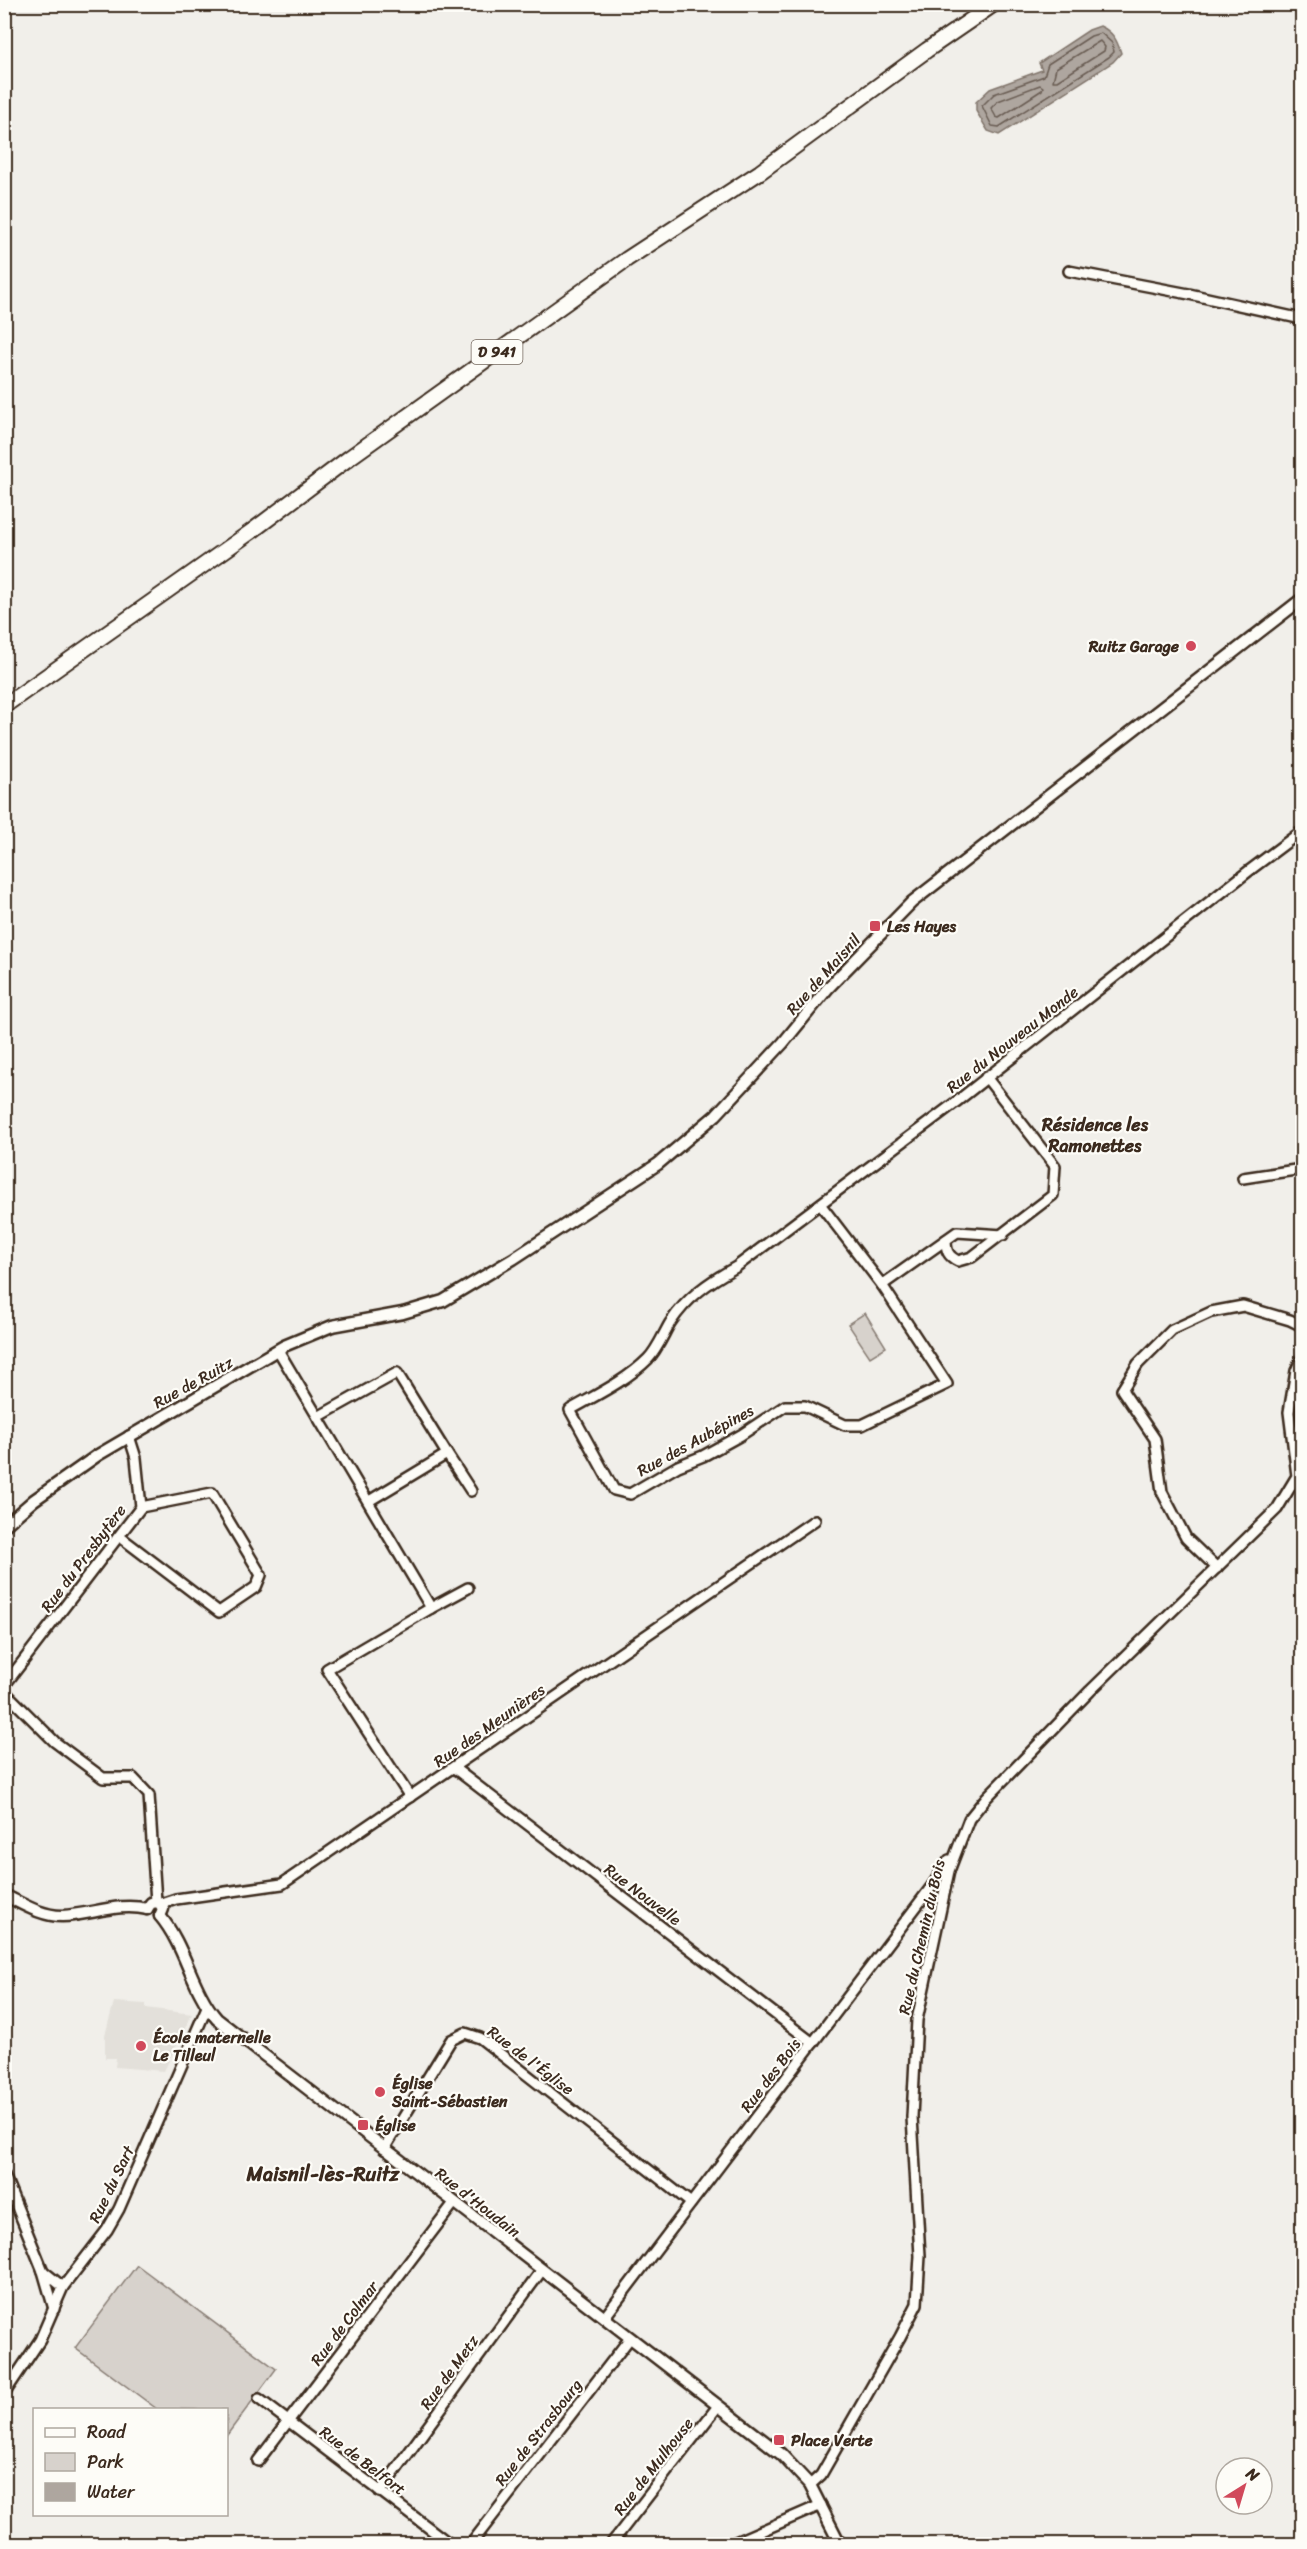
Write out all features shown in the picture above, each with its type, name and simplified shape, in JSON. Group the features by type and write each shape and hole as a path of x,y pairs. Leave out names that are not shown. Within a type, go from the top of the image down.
{"main road":[{"name":"D 941","path":"4,706 252,531 358,451 607,273 760,172 994,4"}],"street":[{"path":"1069,271 1302,319"},
{"name":"Rue de Maisnil","path":"417,1309 443,1301 463,1291 658,1164 716,1115 783,1043 828,988 912,902 1080,774 1302,599"},
{"name":"Rue du Nouveau Monde","path":"736,1267 986,1077 1302,831"},
{"path":"946,1240 946,1250 950,1257 958,1261 972,1257 1053,1195 1055,1166 986,1077"},
{"path":"1243,1178 1302,1169"},
{"path":"819,1204 882,1285 957,1232 1003,1235"},
{"name":"Rue des Aubépines","path":"736,1267 709,1282 688,1298 650,1358 637,1369 570,1410 614,1490 630,1494 678,1466 703,1456 785,1406 805,1406 845,1425 862,1425 947,1384 882,1285"},
{"path":"1217,1568 1186,1538 1162,1492 1155,1439 1122,1390 1138,1364 1172,1330 1211,1312 1243,1306 1290,1320 1302,1326"},
{"name":"Rue de Ruitz","path":"4,1526 79,1467 278,1350 332,1326 417,1309"},
{"path":"278,1350 431,1608"},
{"name":"Rue du Chemin du Bois","path":"810,2485 820,2475 916,2304 920,2256 912,2116 914,2050 922,1989 949,1871 969,1819 986,1798 1090,1691 1277,1509 1297,1476 1289,1412 1296,1371 1302,1358"},
{"path":"318,1417 397,1373 471,1491"},
{"name":"Rue du Presbytère","path":"129,1436 136,1458 141,1507 4,1689 55,1742 103,1778 133,1778 149,1795 158,1903"},
{"path":"369,1501 447,1454"},
{"path":"119,1536 219,1611 256,1587 261,1575 212,1493 141,1507"},
{"name":"Rue des Meunières","path":"158,1903 282,1884 815,1520"},
{"path":"410,1797 327,1669 468,1588"},
{"name":"Rue Nouvelle","path":"454,1768 813,2043"},
{"name":"Rue des Bois","path":"604,2318 932,1886 957,1848"},
{"path":"4,1895 26,1907 46,1914 62,1916 117,1908 147,1909"},
{"path":"158,1903 163,1911 160,1916 150,1916 147,1909 149,1904 158,1903"},
{"name":"Rue d'Houdain","path":"160,1916 177,1942 207,2007 224,2025 781,2454 810,2485 840,2544"},
{"name":"Rue du Sart","path":"4,2394 40,2340 63,2287 107,2230 119,2209 207,2007"},
{"name":"Rue de l'Église","path":"384,2149 451,2040 465,2034 480,2038 691,2202"},
{"path":"4,2175 43,2271 54,2309"},
{"name":"Rue de Colmar","path":"258,2461 454,2203"},
{"name":"Rue de Metz","path":"380,2492 542,2270"},
{"path":"43,2271 63,2287"},
{"name":"Rue de Strasbourg","path":"471,2544 630,2338"},
{"name":"Rue de Belfort","path":"259,2399 450,2544"},
{"name":"Rue de Mulhouse","path":"611,2544 718,2406"},
{"path":"731,2544 821,2505"}],"shaded area":[{"name":"École maternelle Le Tilleul","path":"114,2002 146,2004 146,2008 192,2014 164,2071 115,2067 116,2058 105,2058 105,2035"}],"green space":[{"path":"865,1313 886,1347 870,1357 848,1324"},
{"path":"137,2265 276,2369 228,2434 228,2408 156,2408 75,2348"}],"water":[{"path":"1100,26 1116,40 1121,53 1113,62 999,135 988,131 976,111 976,102 990,89 1042,70 1039,63 1089,30"}],"place":[{"name":"Ruitz Garage","path":"1191,646"},
{"name":"Les Hayes","path":"875,926"},
{"name":"École maternelle Le Tilleul","path":"141,2046"},
{"name":"Église Saint-Sébastien","path":"380,2092"},
{"name":"Église","path":"363,2125"},
{"name":"Place Verte","path":"779,2440"}],"district":[{"name":"Résidence les Ramonettes","path":"1095,1135"},
{"name":"Maisnil-lès-Ruitz","path":"323,2174"}]}
